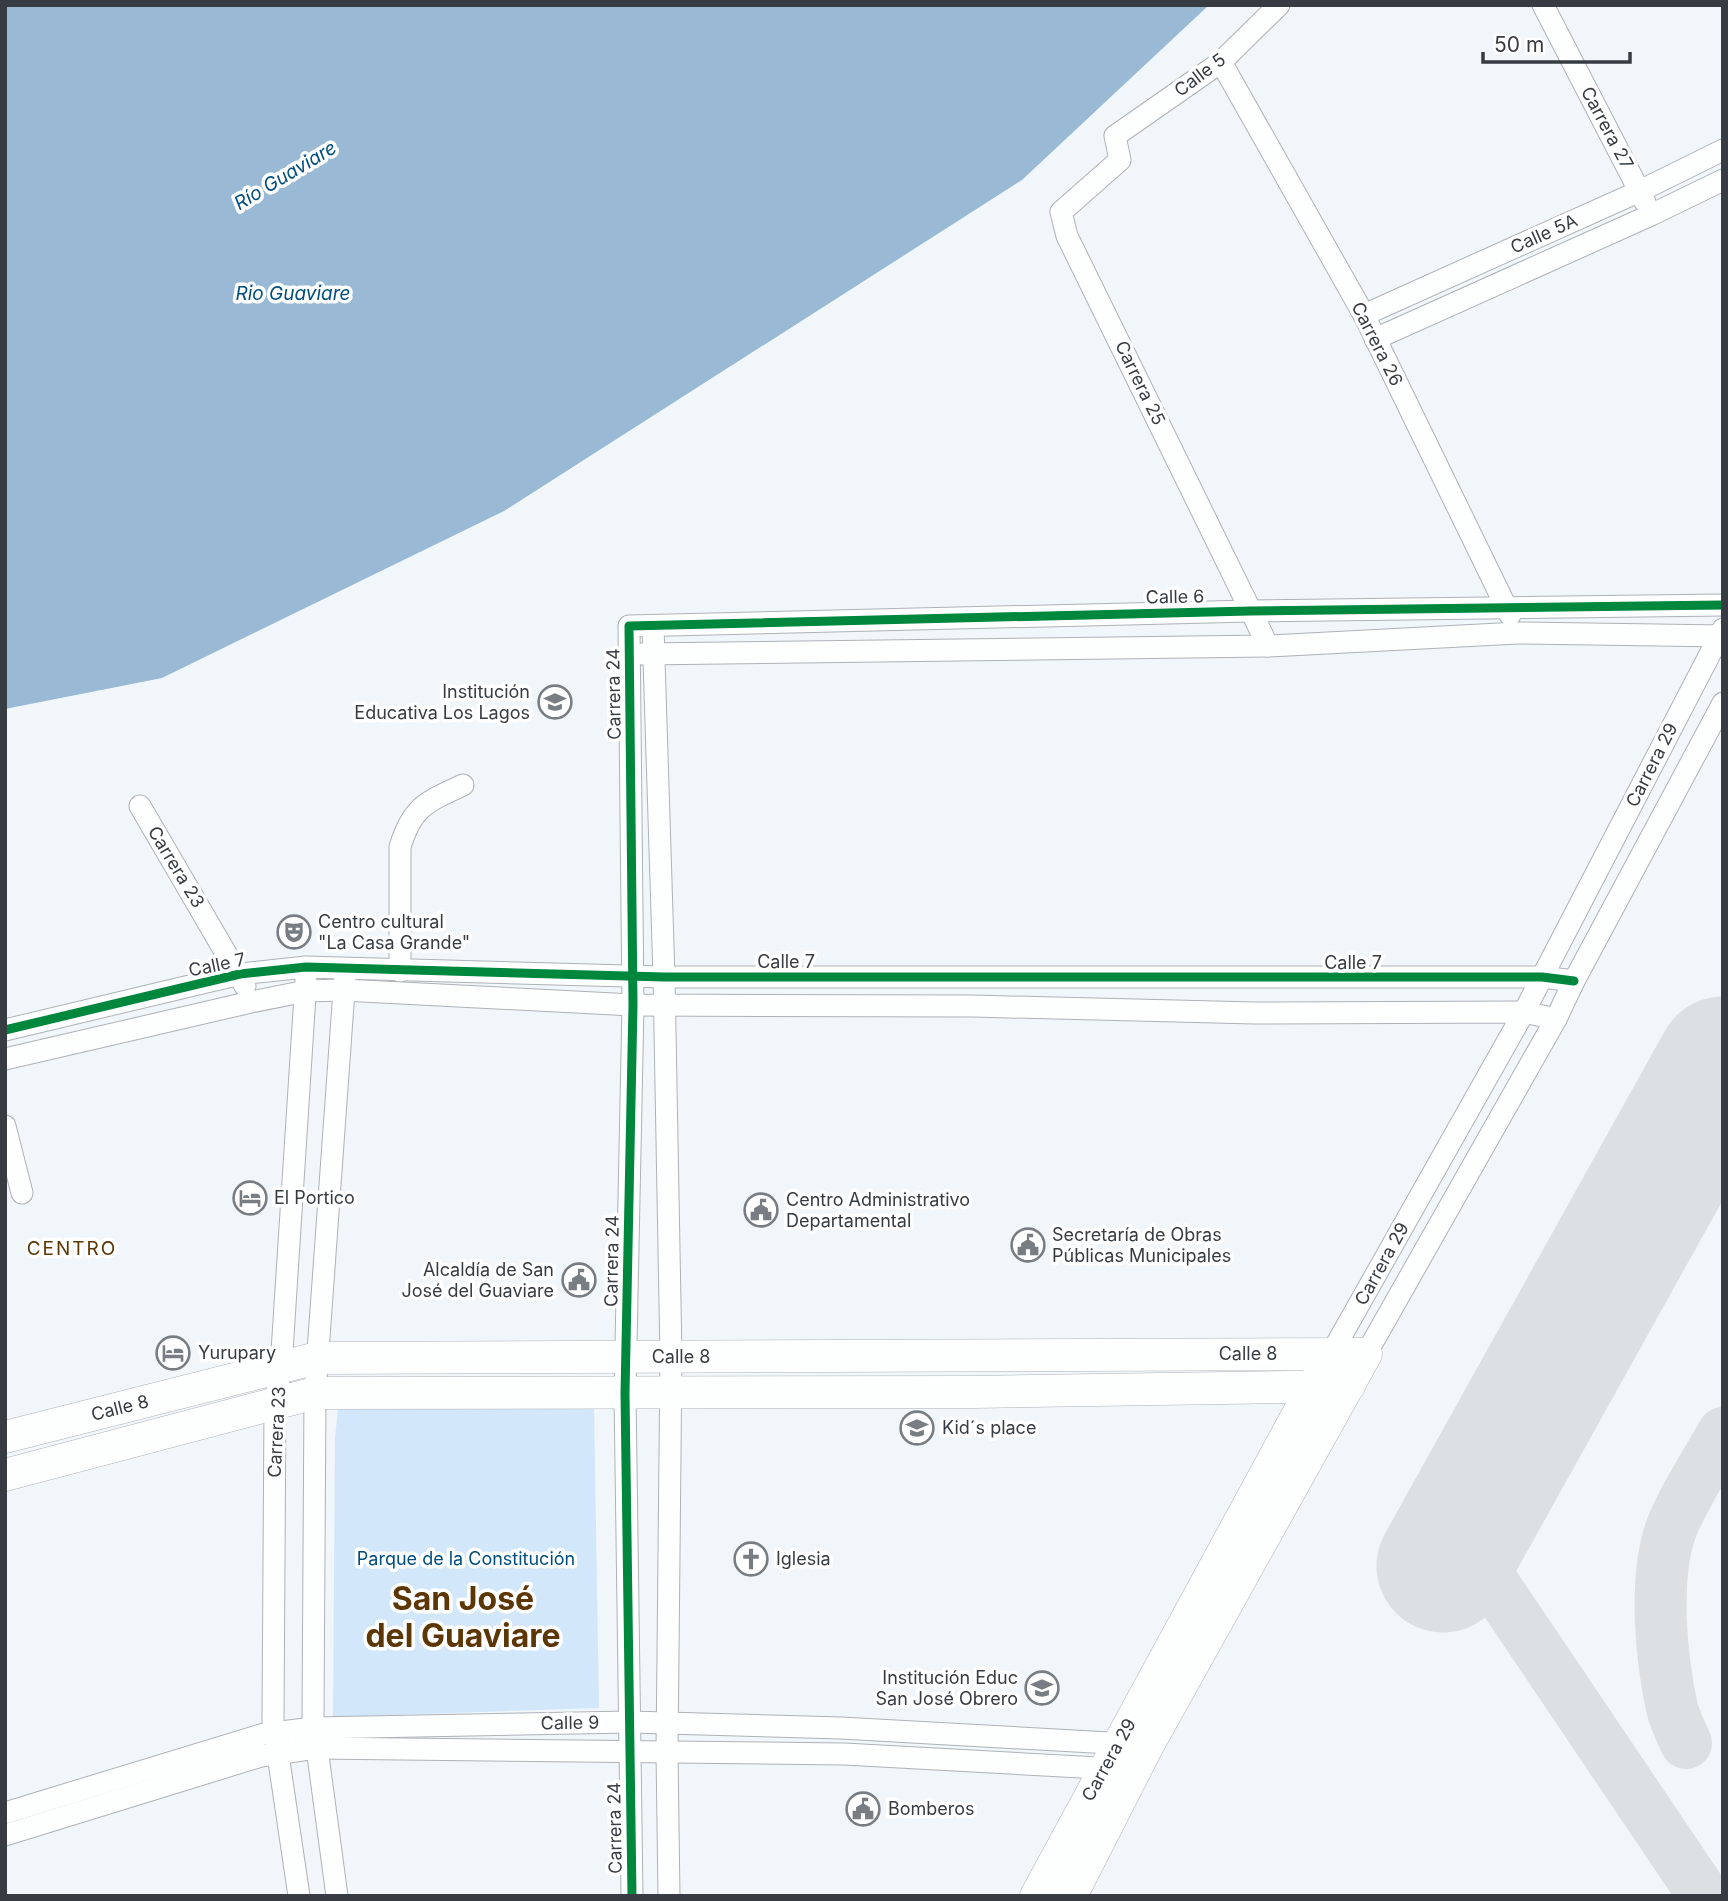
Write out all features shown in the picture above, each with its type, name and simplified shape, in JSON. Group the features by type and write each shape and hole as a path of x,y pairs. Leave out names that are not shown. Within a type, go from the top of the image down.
{"main road":[{"name":"Carrera 29","path":"1071,1896 1126,1757 1331,1354"},
{"name":"Calle 8","path":"5,1437 317,1358 1366,1354"},
{"name":"Carrera 29","path":"1035,1896 1126,1757 1366,1354"},
{"name":"Calle 8","path":"5,1475 315,1393 975,1392 1349,1386"}],"street":[{"name":"Calle 5","path":"1115,136 1221,62 1279,5"},
{"name":"Carrera 27","path":"1543,5 1651,215"},
{"name":"Carrera 26","path":"1221,62 1364,315 1518,633"},
{"name":"Carrera 25","path":"1115,136 1120,160 1061,212 1067,236 1268,646"},
{"name":"Calle 5A","path":"1364,315 1640,191 1723,150"},
{"name":"Calle 5A","path":"1375,339 1723,180"},
{"name":"Calle 6","path":"629,626 1506,606 1723,605"},
{"name":"Carrera 24","path":"629,626 633,1005 625,1393 632,1896"},
{"path":"653,627 664,977 671,1357 667,1724 669,1896"},
{"path":"629,655 1268,646 1518,633 1722,633"},
{"name":"Carrera 29","path":"1331,1354 1524,1012 1722,633"},
{"name":"Carrera 29","path":"1366,1354 1556,1019 1723,703"},
{"path":"400,971 400,847 405,831 409,820 419,809 432,799 463,785"},
{"name":"Carrera 23","path":"140,806 240,974 251,1002"},
{"name":"Calle 7","path":"5,1030 240,974 306,967 664,977 1542,977 1574,981"},
{"name":"Carrera 23","path":"299,1896 274,1731 275,1403 281,1367 306,967"},
{"name":"Carrera 23","path":"337,1896 315,1738 315,1393 346,968"},
{"path":"972,1006 973,979"},
{"path":"1255,1013 1258,979"},
{"path":"5,1059 251,1002 306,991 344,990 633,1005 972,1006 1255,1013 1524,1012 1556,1019"},
{"path":"5,1126 22,1193"},
{"path":"973,1355 975,1392"},
{"name":"Calle 9","path":"5,1835 277,1753 315,1738 630,1722 841,1728 1126,1757"},
{"path":"841,1728 844,1754"},
{"name":"Calle 9","path":"5,1813 274,1731 315,1738 630,1753 1126,1757"}],"green space":[{"name":"Parque de la Constitución","path":"339,1401 594,1405 599,1708 333,1717 335,1437"}],"water":[{"name":"Rio Guaviare","path":"5,5 1209,5 1022,180 504,511 162,678 5,709"}],"taxiway":[{"path":"1686,1743 1672,1708 1665,1666 1661,1620 1662,1573 1675,1520 1723,1433"},
{"path":"1460,1534 1704,1896"}],"runway":[{"path":"1443,1566 1723,1063"}],"cycle path":[{"path":"632,1896 625,1393 633,1005 629,626 1250,611 1723,605"},
{"path":"5,1030 240,974 306,967 664,977 1542,977 1574,981"}],"place":[{"name":"Institución Educativa Los Lagos","path":"555,702"},
{"name":"Centro cultural \"La Casa Grande\"","path":"294,932"},
{"name":"El Portico","path":"250,1198"},
{"name":"Centro Administrativo Departamental","path":"761,1210"},
{"name":"Secretaría de Obras Públicas Municipales","path":"1028,1245"},
{"name":"Alcaldía de San José del Guaviare","path":"579,1280"},
{"name":"Yurupary","path":"173,1353"},
{"name":"Kid´s place","path":"917,1428"},
{"name":"Iglesia","path":"751,1559"},
{"name":"Institución Educ San José Obrero","path":"1042,1688"},
{"name":"Bomberos","path":"863,1809"}],"district":[{"name":"CENTRO","path":"72,1248"},
{"name":"San José del Guaviare","path":"463,1618"}],"water label":[{"name":"Río Guaviare","path":"285,175"}]}
